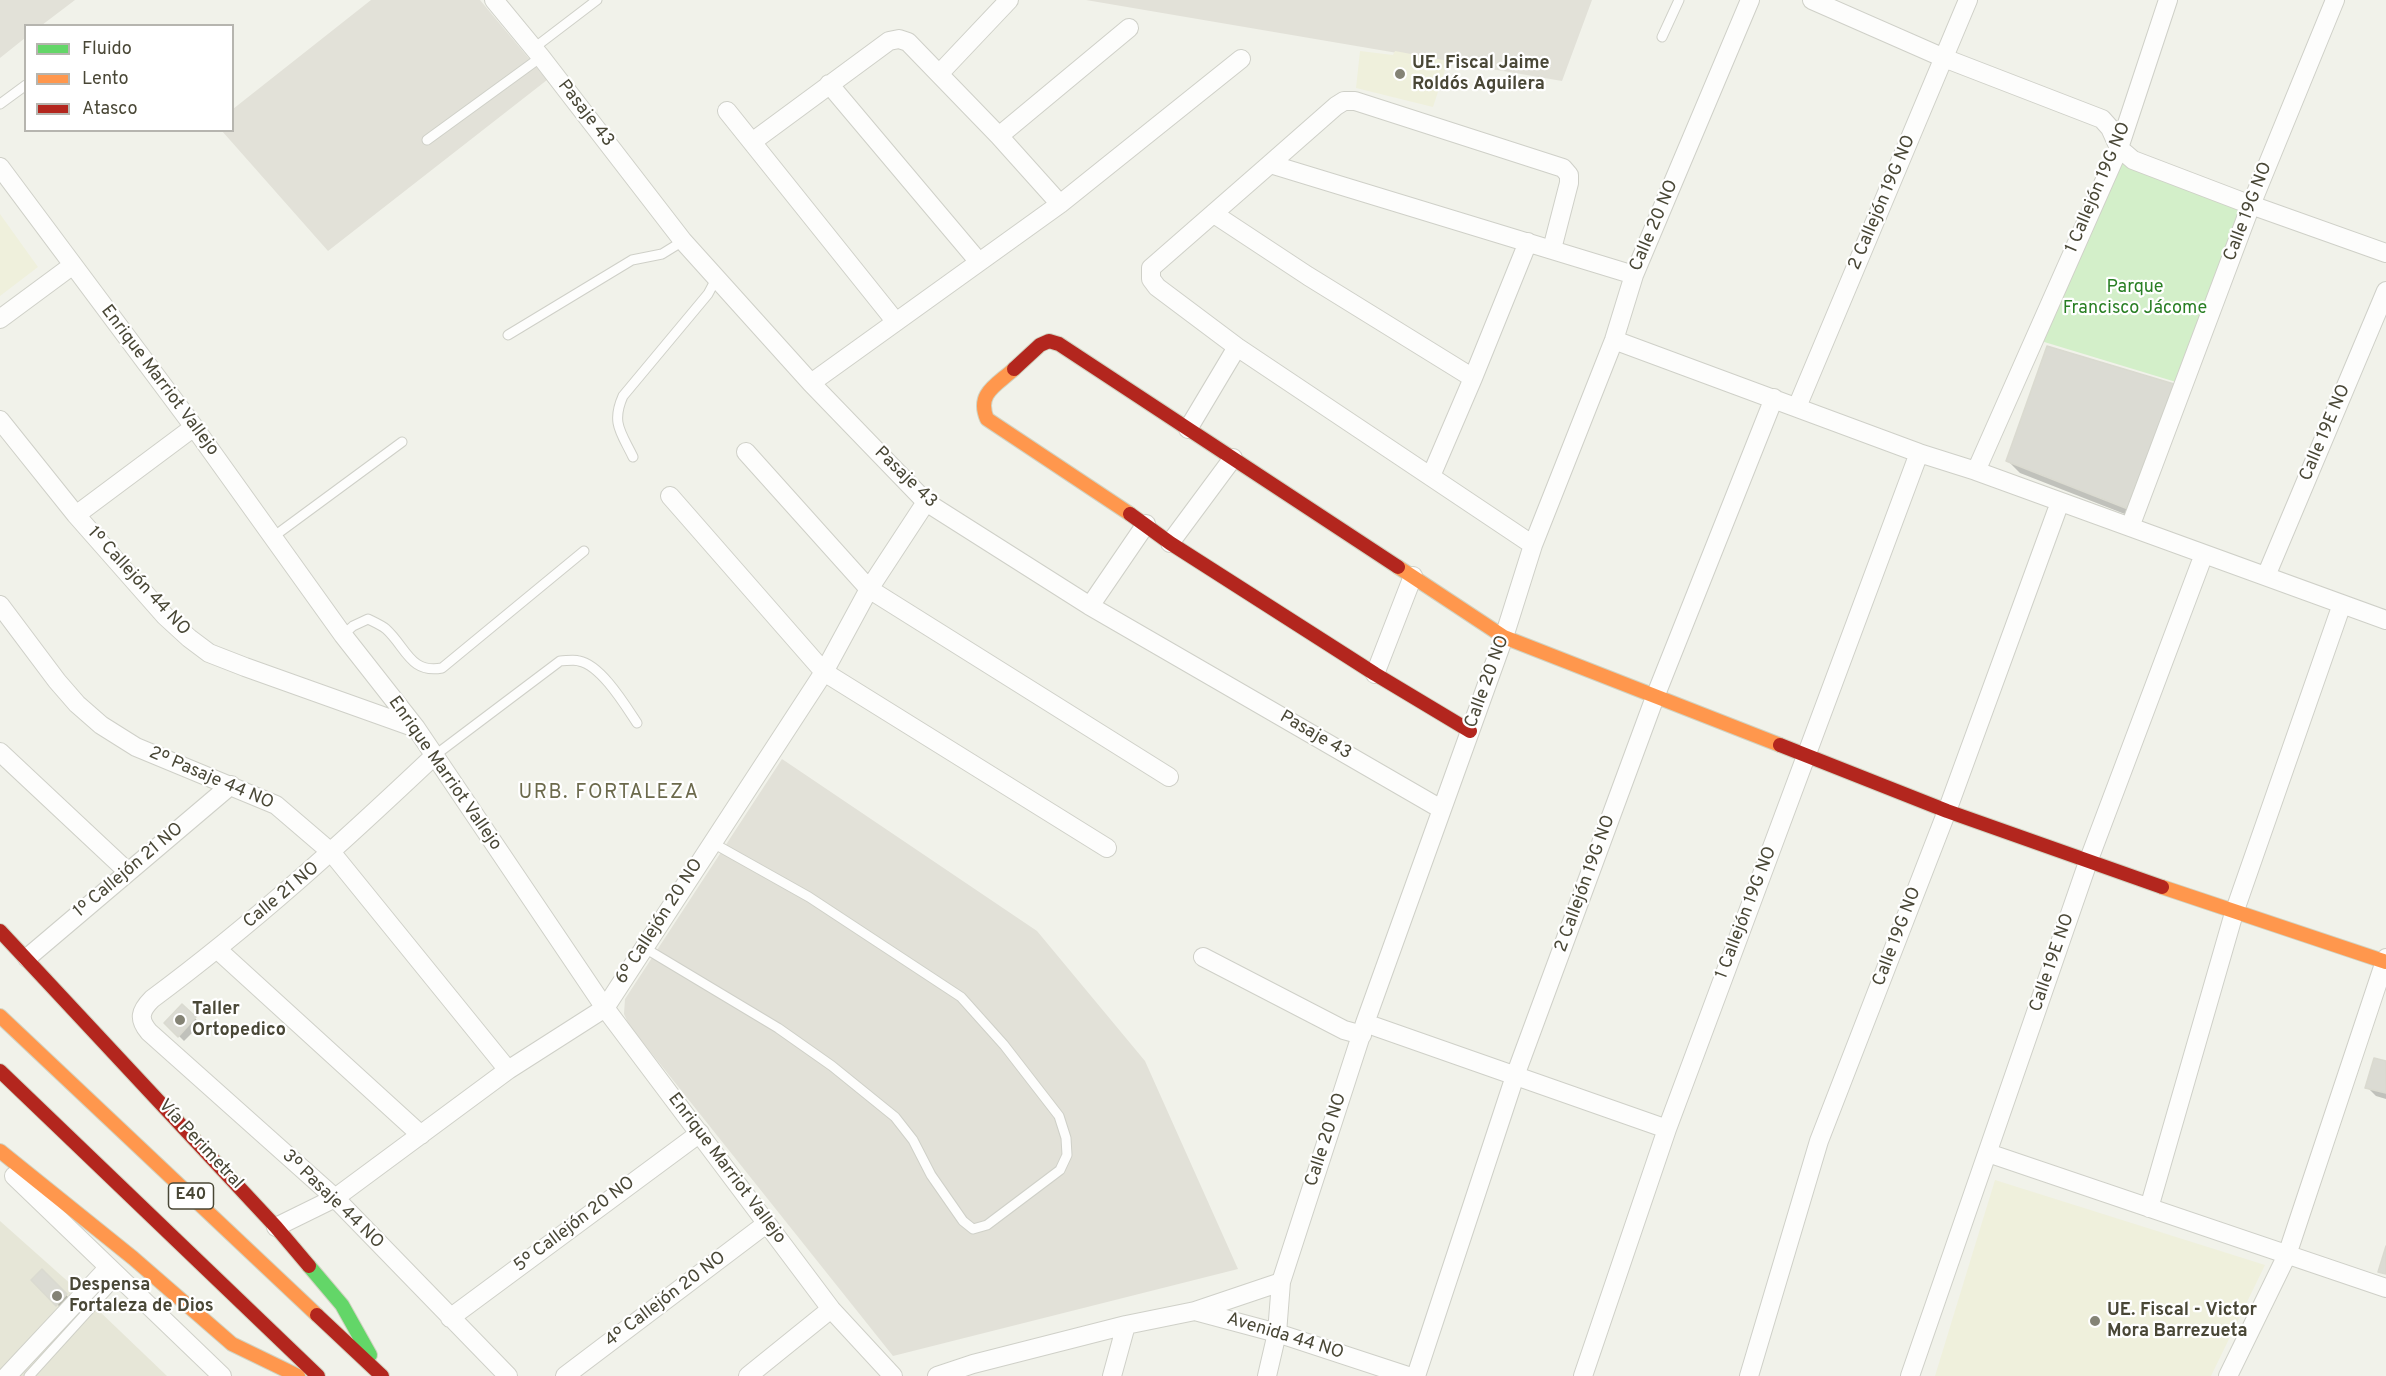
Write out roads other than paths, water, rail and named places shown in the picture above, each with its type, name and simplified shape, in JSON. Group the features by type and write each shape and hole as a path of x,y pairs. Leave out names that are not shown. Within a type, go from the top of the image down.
{"main road":[{"path":"1470,731 1375,674 1170,543 1146,524 987,418 982,407 985,396 1040,345 1049,341 1059,344 1504,637 1947,811 2234,913 2386,961"},
{"name":"Vía Perimetral","path":"0,931 276,1227 342,1305 381,1375"},
{"name":"Vía Perimetral","path":"0,1016 381,1375"},
{"name":"E40","path":"0,1071 318,1376"},
{"path":"0,1151 134,1258 232,1344 298,1376"}],"street":[{"name":"Pasaje 43","path":"494,0 538,52 683,241 811,383 926,502 1090,606 1441,809"},
{"path":"939,74 1009,0"},
{"name":"Calle 20 NO","path":"1267,1376 1277,1333 1281,1282 1363,1029 1504,637 1533,545 1614,340 1634,275 1750,0"},
{"path":"1812,0 1944,58 2102,119 2110,128 2119,148 2133,160 2386,253"},
{"name":"2 Callejón 19G NO","path":"1797,406 1968,0"},
{"name":"1 Callejón 19G NO","path":"1976,471 2119,148 2168,0"},
{"name":"Calle 19G NO","path":"2130,527 2251,205 2335,0"},
{"path":"999,136 1128,28"},
{"path":"752,142 889,41 899,39 908,42 999,136 1060,204"},
{"path":"811,383 827,374 1060,204 1242,59"},
{"path":"829,84 978,262"},
{"path":"1533,545 1237,346 1157,287 1151,279 1151,268 1344,101 1354,101 1563,168 1569,175 1569,183 1552,249"},
{"path":"727,111 896,322"},
{"path":"1270,164 1634,275"},
{"name":"Enrique Marriot Vallejo","path":"0,167 194,427 343,635 416,728 605,1008 831,1309 893,1376"},
{"path":"1214,214 1308,276 1473,378"},
{"path":"1431,476 1528,242"},
{"path":"0,319 73,265"},
{"name":"Calle 19E NO","path":"2266,576 2386,291"},
{"path":"1614,340 1919,453 1976,471 2386,620"},
{"path":"1188,429 1237,346"},
{"name":"2 Callejón 19G NO","path":"1416,1376 1515,1076 1655,697 1774,398"},
{"name":"1º Callejón 44 NO","path":"0,420 76,515 165,616 209,653 416,728"},
{"path":"76,515 194,427"},
{"path":"746,452 869,589 1169,777"},
{"name":"1 Callejón 19G NO","path":"1583,1376 1667,1129 1919,453"},
{"path":"1170,543 1233,458"},
{"path":"670,496 824,672 1107,848"},
{"name":"6º Callejón 20 NO","path":"276,1227 335,1198 508,1071 605,1008 711,842 824,672 869,589 926,502"},
{"name":"Calle 19G NO","path":"1749,1376 1819,1142 1947,811 2060,502"},
{"path":"1090,606 1146,524"},
{"name":"Calle 19E NO","path":"1910,1376 1933,1303 1988,1153 2088,862 2204,554"},
{"path":"1375,674 1413,576"},
{"path":"2149,1208 2234,913 2342,604"},
{"name":"2º Pasaje 44 NO","path":"0,605 57,681 77,704 102,725 136,747 276,805 332,853 508,1071"},
{"path":"0,752 127,871"},
{"name":"Calle 21 NO","path":"149,1032 140,1017 143,1008 218,950 332,853 434,756"},
{"name":"1º Callejón 21 NO","path":"27,958 231,785"},
{"path":"218,950 421,1135"},
{"path":"1203,957 1344,1030 1363,1029 1515,1076 1667,1129"},
{"path":"2228,1376 2287,1255 2386,961"},
{"name":"3º Pasaje 44 NO","path":"149,1032 335,1198 508,1376"},
{"name":"5º Callejón 20 NO","path":"450,1318 700,1133"},
{"path":"1988,1153 2386,1288"},
{"path":"0,1162 222,1376"},
{"name":"4º Callejón 20 NO","path":"565,1376 766,1224"},
{"path":"7,1376 113,1273"},
{"path":"937,1376 971,1370 1126,1325 1195,1311 1281,1282"},
{"path":"748,1376 831,1309"},
{"name":"Avenida 44 NO","path":"1195,1311 1277,1333 1408,1376"},
{"path":"1112,1376 1126,1325"}],"lane":[{"path":"427,140 538,52 597,0"},
{"path":"1662,37 1679,0"},
{"path":"0,104 24,87"},
{"path":"508,335 632,260 662,254 683,241"},
{"path":"633,457 618,426 616,411 623,396 708,294 716,279"},
{"path":"273,537 402,442"},
{"path":"343,635 353,626 368,619 385,628 417,665 431,670 442,668 584,551"},
{"path":"434,756 560,661 579,660 593,666 637,723"},
{"path":"643,947 778,1028 832,1066 895,1117 913,1140 931,1175 963,1221 973,1229 987,1225 1060,1170 1067,1155 1066,1138 1059,1116 1004,1044 961,997 809,897 711,842"},
{"path":"29,1376 113,1273"}],"place":[{"name":"UE. Fiscal Jaime Roldós Aguilera","path":"1400,74"},
{"name":"Taller Ortopedico","path":"180,1020"},
{"name":"Despensa Fortaleza de Dios","path":"57,1296"},
{"name":"UE. Fiscal - Victor Mora Barrezueta","path":"2095,1321"}],"district":[{"name":"URB. FORTALEZA","path":"609,794"}],"park label":[{"name":"Parque Francisco Jácome","path":"2135,298"}]}
